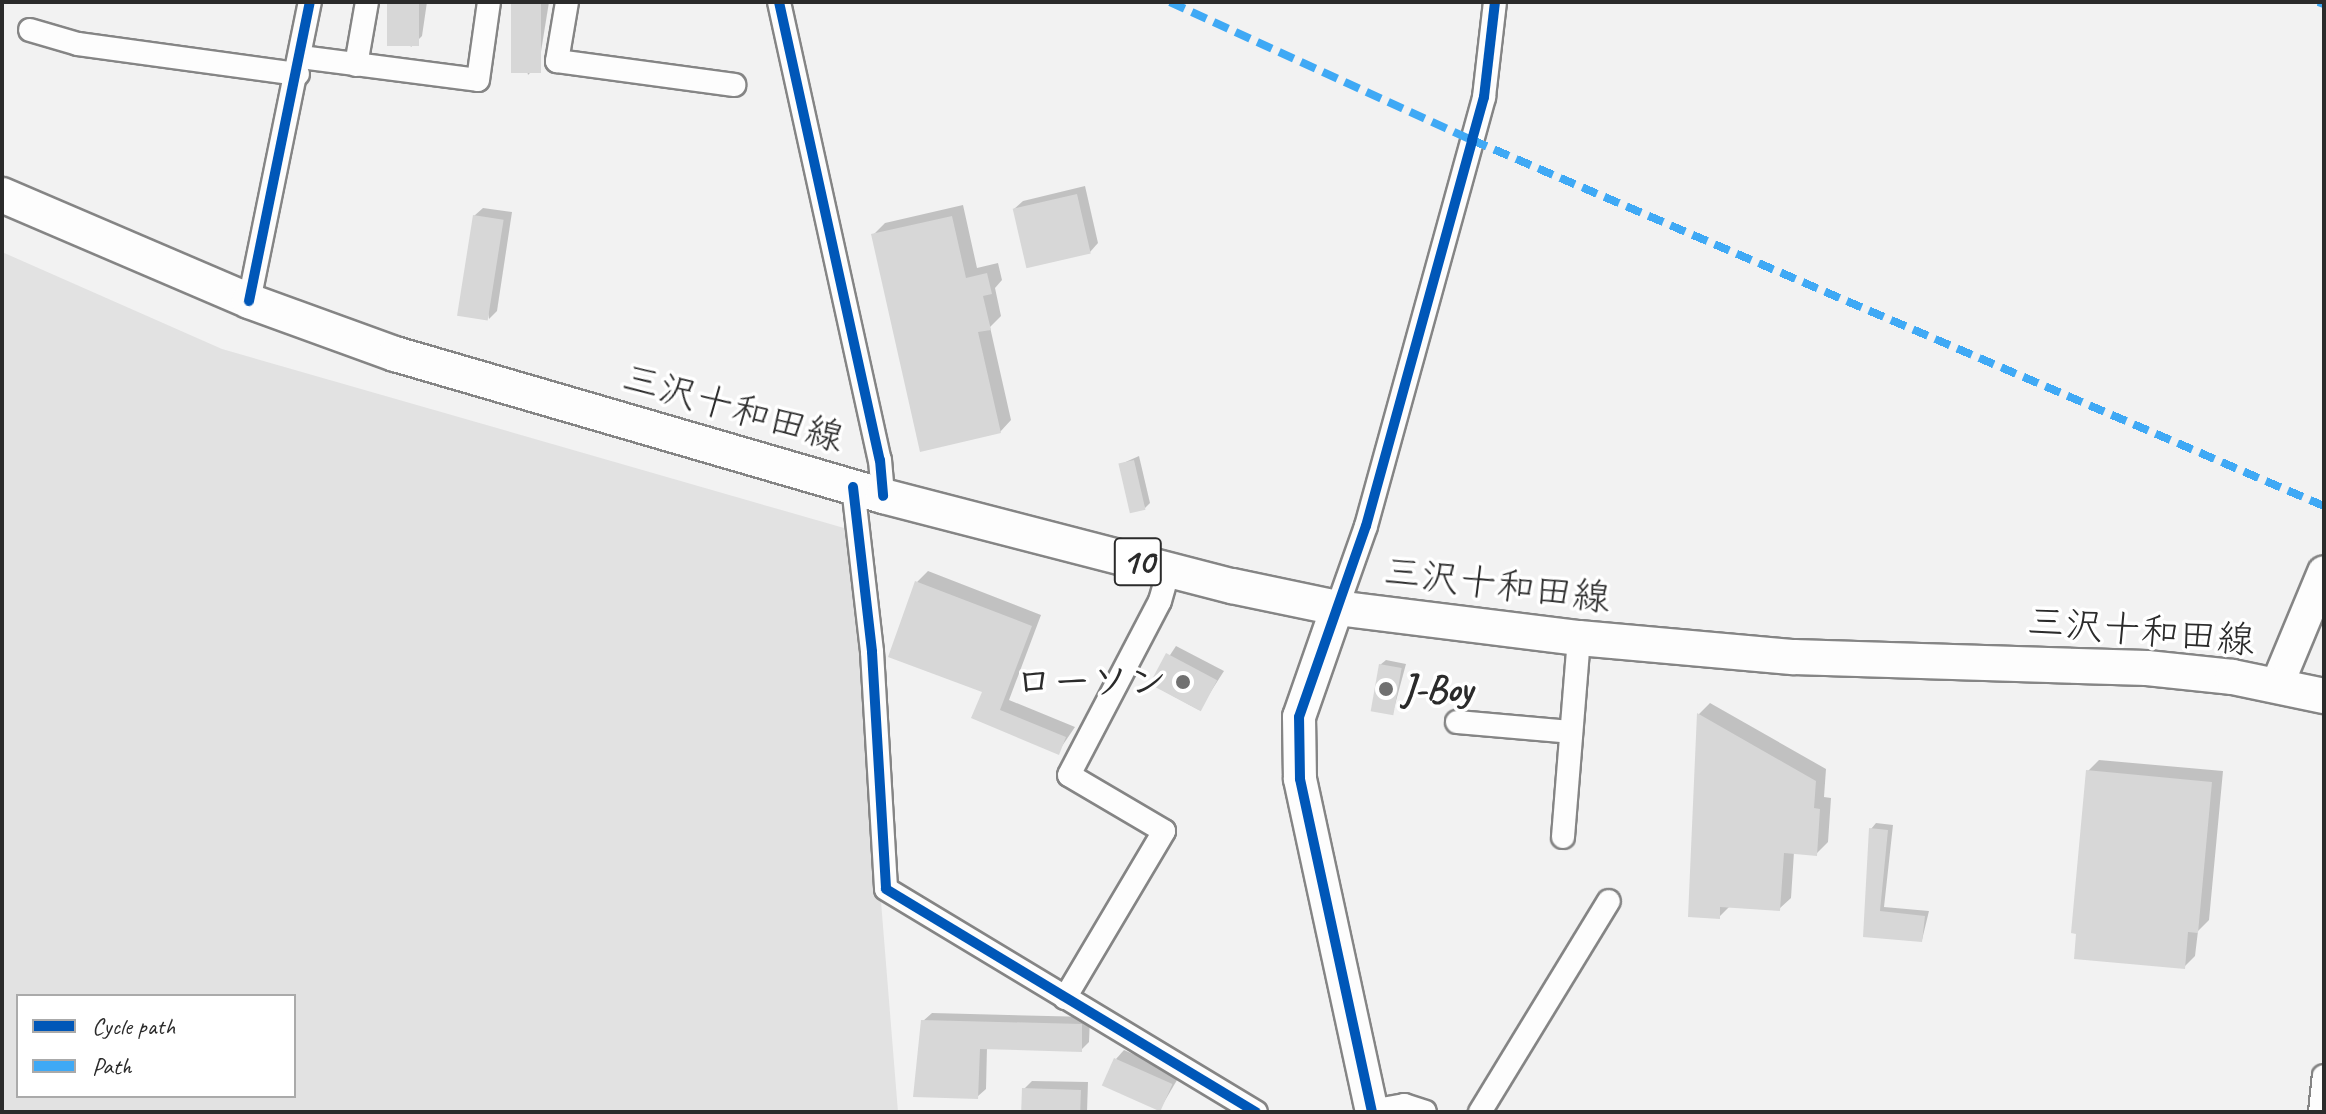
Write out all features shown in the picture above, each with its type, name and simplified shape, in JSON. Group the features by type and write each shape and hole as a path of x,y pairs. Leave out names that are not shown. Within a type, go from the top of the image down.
{"main road":[{"name":"三沢十和田線","path":"2,195 249,301 395,354 868,492 1169,570 1337,608 1579,638 1794,657 2147,668 2277,685 2324,696"}],"street":[{"path":"249,301 310,2"},
{"path":"356,65 367,2"},
{"path":"30,30 78,44 299,66 356,65 478,80 489,2"},
{"path":"567,2 557,61 734,85"},
{"path":"779,2 880,460 868,492 872,652 886,889 1256,1112"},
{"path":"1425,1112 1404,1105 1372,1111 1300,779 1299,717 1366,526 1484,97 1495,2"},
{"path":"1065,998 1164,831 1069,775 1160,601 1169,570"},
{"path":"2277,685 2324,572"},
{"path":"1563,837 1579,638"},
{"path":"1457,722 1571,732"},
{"path":"1480,1112 1609,901"},
{"path":"2320,1112 2324,1076"}],"shaded area":[{"path":"2,252 222,349 851,530 898,1112 2,1112"}],"building":[{"path":"387,2 419,2 419,46 387,46"},
{"path":"511,2 541,2 541,73 511,73"},
{"path":"1077,194 1091,253 1026,268 1013,209"},
{"path":"473,215 504,220 488,321 457,316"},
{"path":"952,216 966,278 987,273 992,294 983,296 991,330 978,332 1001,433 920,452 871,234"},
{"path":"1134,460 1145,510 1130,513 1118,464"},
{"path":"915,581 1032,626 1000,710 1066,737 1059,755 971,718 982,692 888,657"},
{"name":"ローソン","path":"1166,653 1217,680 1201,711 1150,684"},
{"name":"J-Boy","path":"1379,664 1402,668 1393,715 1371,711"},
{"path":"1697,713 1816,781 1814,808 1820,809 1817,856 1784,853 1780,911 1720,907 1720,919 1688,917"},
{"path":"2086,770 2212,782 2198,933 2188,932 2185,969 2074,959 2076,934 2071,933"},
{"path":"1869,828 1888,830 1880,911 1925,916 1922,942 1863,937"},
{"path":"921,1020 1082,1024 1082,1052 980,1049 978,1099 913,1097"},
{"path":"1114,1058 1172,1084 1160,1111 1102,1085"},
{"path":"1022,1088 1081,1090 1080,1112 1021,1112"}],"marked path":[{"path":"1170,2 1472,140 2324,506"},
{"path":"2318,2 2324,4"}],"cycle path":[{"path":"249,301 310,2"},
{"path":"779,2 880,460 883,496"},
{"path":"1372,1112 1300,779 1299,717 1366,526 1484,97 1495,2"},
{"path":"853,487 872,652 886,889 1256,1112"}],"place":[{"name":"ローソン","path":"1183,682"},
{"name":"J-Boy","path":"1386,689"}]}
